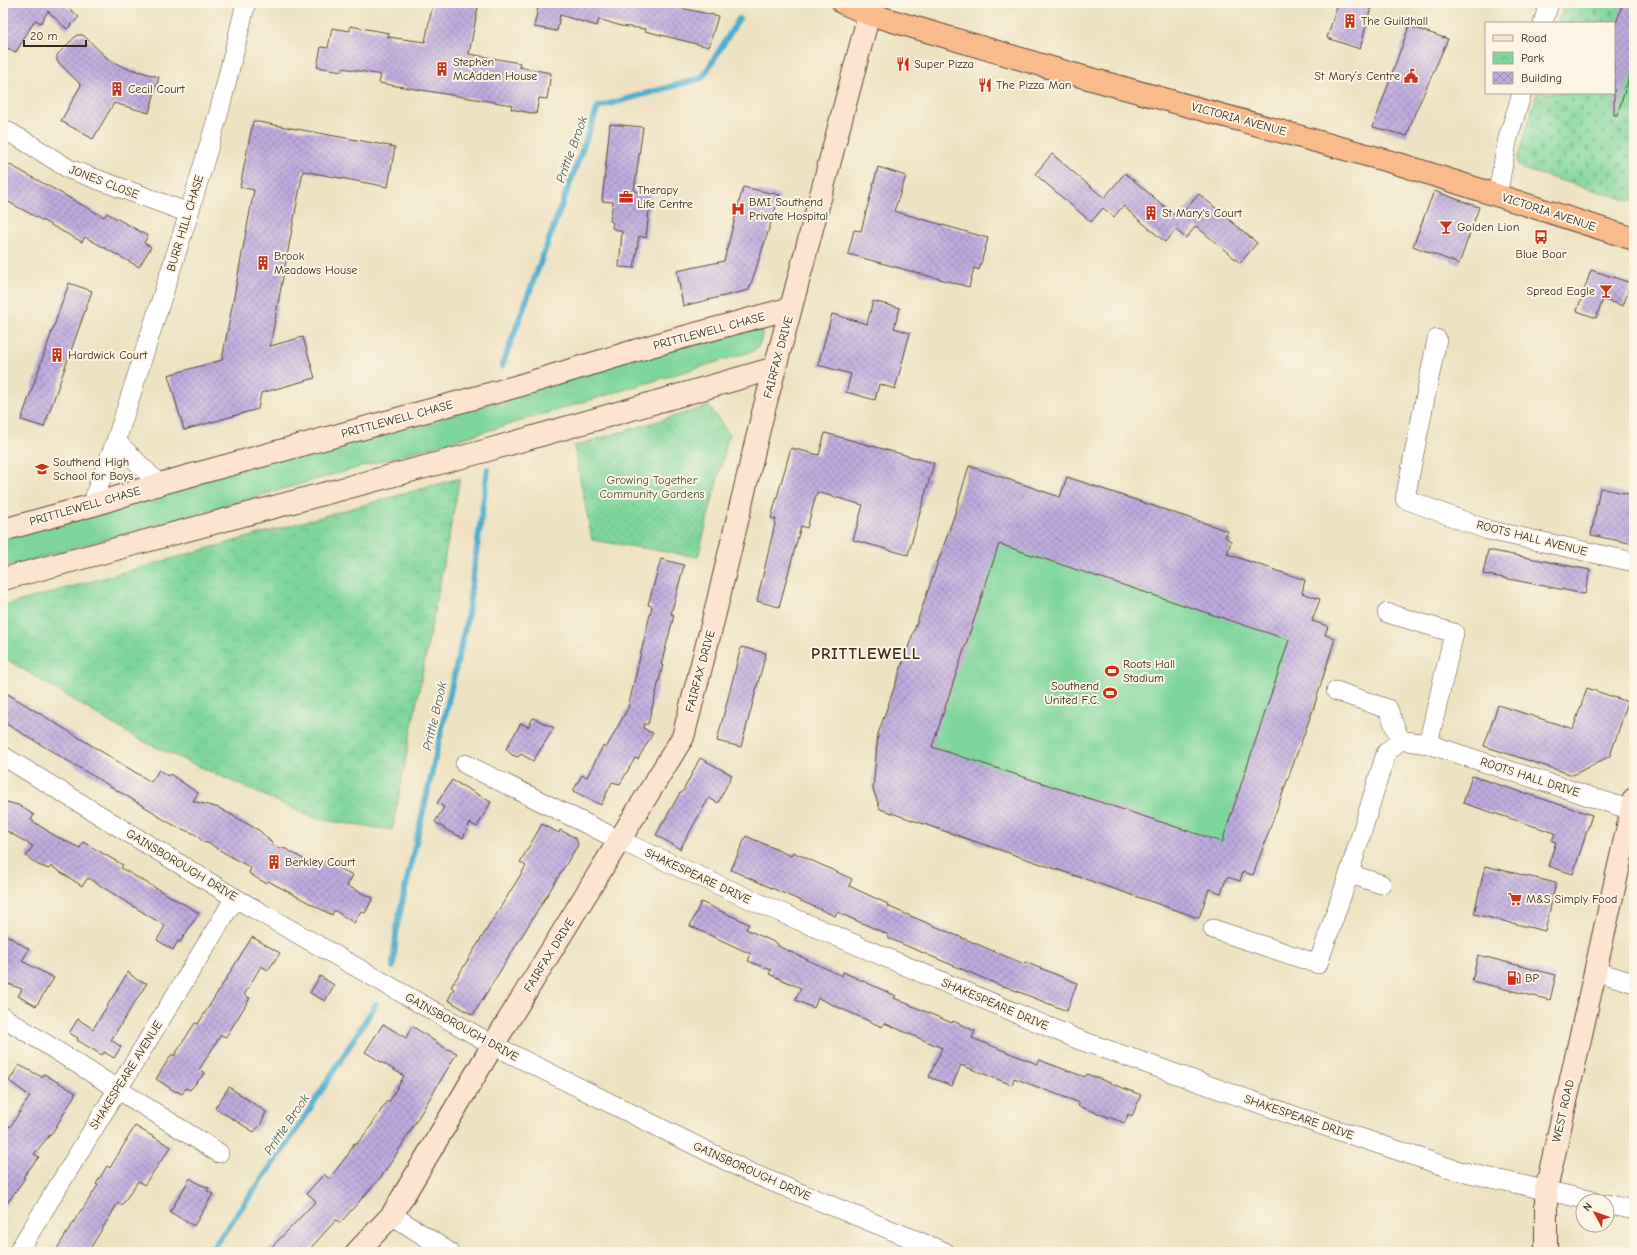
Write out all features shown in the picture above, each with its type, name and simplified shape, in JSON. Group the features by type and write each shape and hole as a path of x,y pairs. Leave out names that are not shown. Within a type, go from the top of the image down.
{"highway":[{"name":"VICTORIA AVENUE","path":"844,3 869,14 1055,69 1364,154 1634,239"}],"street":[{"name":"BURR HILL CHASE","path":"93,505 96,492 116,441 189,213 219,112 246,3"},
{"path":"1543,22 1549,3"},
{"name":"FAIRFAX DRIVE","path":"357,1252 392,1215 493,1045 683,737 714,617 763,413 869,14"},
{"path":"1497,196 1508,138 1522,94"},
{"name":"JONES CLOSE","path":"3,129 69,169 189,213"},
{"name":"PRITTLEWELL CHASE","path":"3,530 93,505 159,484 518,386 651,346 791,308"},
{"name":"ROOTS HALL AVENUE","path":"1437,339 1405,499 1488,530 1634,562"},
{"path":"3,579 481,452 775,368"},
{"path":"732,380 747,388 754,396 763,413"},
{"path":"116,441 159,484"},
{"path":"1387,613 1454,633 1428,744"},
{"path":"1213,929 1318,964 1349,874 1386,753 1400,740 1388,709 1336,691"},
{"name":"ROOTS HALL DRIVE","path":"1400,740 1428,744 1633,804"},
{"name":"GAINSBOROUGH DRIVE","path":"3,756 235,898 493,1045 751,1173 945,1252"},
{"name":"SHAKESPEARE DRIVE","path":"465,764 619,840 762,905 1077,1039 1292,1115 1456,1170 1575,1197"},
{"name":"WEST ROAD","path":"1546,1252 1546,1190 1633,804"},
{"path":"1349,874 1381,884"},
{"name":"SHAKESPEARE AVENUE","path":"18,1252 235,898"},
{"path":"1595,972 1634,983"},
{"path":"3,1017 219,1152"},
{"path":"1615,1206 1634,1210"},
{"path":"392,1215 448,1252"}],"green space":[{"path":"1565,3 1634,3 1634,202 1522,169 1518,165 1517,160 1537,94 1615,94 1615,22 1558,22"},
{"path":"759,322 762,330 762,338 759,345 753,351 477,434 3,568 3,536"},
{"name":"Growing Together Community Gardens","path":"709,406 729,434 698,557 592,540 574,446"},
{"name":"Roots Hall Stadium","path":"969,466 1060,497 1067,477 1228,531 1225,537 1231,541 1227,554 1305,580 1302,593 1312,621 1328,626 1325,635 1335,638 1315,704 1253,875 1243,872 1240,881 1227,878 1221,893 1209,889 1199,918 880,809 873,789 878,734 955,513"},
{"path":"460,478 392,830 316,819 136,738 3,657 3,606"}],"building":[{"path":"3,3 63,3 79,17 67,29 48,11 41,23 35,20 16,52 3,46"},
{"name":"Stephen McAdden House","path":"433,3 474,3 473,7 478,7 469,54 520,63 519,67 551,73 547,99 539,98 536,114 511,109 512,105 379,83 381,75 343,68 342,71 317,67 321,47 328,48 332,28 350,31 350,26 389,33 388,37 425,42"},
{"path":"536,3 673,3 672,6 718,16 709,47 645,31 646,29 621,26 599,19 597,26 560,15 557,31 534,27 538,8 535,7"},
{"name":"The Guildhall","path":"1338,3 1372,3 1360,49 1327,38"},
{"path":"1623,3 1634,3 1634,77 1630,75 1617,115 1614,115 1615,26"},
{"name":"St Mary’s Centre","path":"1409,26 1448,39 1415,113 1407,136 1373,127"},
{"name":"Cecil Court","path":"77,35 83,35 107,58 123,67 159,77 149,113 114,103 93,139 61,121 81,85 57,61 57,55"},
{"name":"Brook Meadows House","path":"253,121 395,147 388,187 303,171 270,346 303,337 315,378 261,393 258,409 184,430 168,375 222,360 254,190 240,187"},
{"name":"Therapy Life Centre","path":"610,124 643,127 634,191 651,193 646,238 639,236 634,268 619,267 622,232 612,228 613,222 610,221 613,202 602,201"},
{"name":"St Mary's Court","path":"1052,154 1104,198 1125,173 1178,218 1199,194 1257,243 1240,263 1196,226 1186,238 1176,230 1165,242 1123,206 1114,217 1103,208 1091,222 1035,174"},
{"path":"3,161 104,217 107,213 148,236 144,243 151,247 139,267 85,237 82,242 3,199"},
{"path":"878,167 906,176 894,211 988,238 979,270 974,268 969,287 848,254 854,230 861,231"},
{"path":"743,187 780,195 749,290 683,306 677,271 724,261"},
{"name":"Golden Lion","path":"1434,191 1479,207 1459,264 1413,246"},
{"name":"Spread Eagle","path":"1591,270 1631,283 1623,306 1603,299 1596,318 1577,311"},
{"name":"Hardwick Court","path":"69,283 92,291 44,427 21,420"},
{"path":"873,301 900,308 894,328 910,333 895,389 879,384 875,400 846,392 851,374 818,365 832,314 867,324"},
{"path":"825,433 934,463 908,555 853,540 863,505 817,492 807,528 801,526 779,607 757,601 776,519 771,518 791,448 819,455"},
{"path":"969,466 1060,497 1067,477 1228,531 1225,537 1231,541 1227,554 1305,580 1302,593 1320,599 1312,621 1328,626 1325,635 1335,638 1315,704 1253,875 1243,872 1240,881 1227,877 1221,893 1209,889 1199,918 880,809 873,789 878,734 955,513","holes":["999,544 1289,640 1222,842 932,747"]},
{"path":"1600,488 1634,495 1634,544 1591,535"},
{"path":"1488,550 1590,570 1585,594 1483,574"},
{"path":"661,559 684,565 671,614 674,615 661,665 663,665 648,724 644,724 643,728 653,733 638,759 635,758 620,784 612,782 601,805 573,791 582,775 587,777 603,746 606,748 628,708 652,606 648,605"},
{"path":"741,647 766,653 741,747 717,741"},
{"path":"1587,688 1628,702 1610,756 1573,775 1484,746 1498,705 1573,729"},
{"path":"3,691 151,782 159,770 168,776 170,774 198,793 193,801 219,808 260,831 276,847 286,849 319,868 323,861 353,875 347,886 373,898 365,913 361,911 354,923 334,910 332,915 268,881 266,883 258,879 249,873 251,868 211,844 203,842 195,834 177,827 156,815 3,722"},
{"path":"533,718 554,728 533,761 521,754 518,757 512,755 506,749 521,723 528,727"},
{"path":"700,758 732,775 718,803 709,798 680,849 656,835 680,793 682,793"},
{"path":"1472,776 1592,815 1573,874 1548,866 1556,842 1552,841 1555,833 1463,803"},
{"path":"452,780 491,802 477,827 470,823 463,838 448,831 435,822 444,807 437,803"},
{"path":"3,801 18,805 34,815 31,820 55,836 80,848 83,842 123,865 121,868 199,913 180,942 178,941 173,950 157,940 165,926 88,878 82,886 51,866 49,869 38,865 26,856 33,846 3,829"},
{"path":"542,824 559,833 560,830 576,838 578,845 473,1015 448,1000 454,989 451,987 526,866 520,862"},
{"path":"746,836 791,856 793,852 852,879 849,886 888,904 887,906 1024,964 1025,962 1077,983 1067,1011 1004,987 888,938 889,935 837,912 835,916 731,870"},
{"name":"M&S Simply Food","path":"1485,866 1556,883 1545,931 1474,914"},
{"path":"701,902 749,924 746,929 778,944 778,946 842,976 843,972 896,996 894,998 952,1023 953,1021 975,1031 972,1038 1037,1064 1039,1060 1085,1077 1087,1074 1141,1095 1132,1116 1128,1114 1125,1123 1078,1106 1080,1103 1014,1078 1012,1085 961,1065 952,1086 929,1077 942,1048 884,1023 882,1027 818,998 814,1008 795,1000 801,988 769,974 771,970 748,961 751,954 690,926"},
{"path":"3,933 29,949 22,961 54,978 36,1006 18,996 22,989 3,982"},
{"path":"252,937 280,953 268,970 261,966 244,995 250,998 226,1037 221,1035 199,1070 205,1073 190,1090 186,1088 182,1094 177,1091 176,1092 156,1079 172,1054 174,1056 195,1023 198,1024"},
{"name":"BP","path":"1478,955 1556,975 1550,1000 1472,981"},
{"path":"128,972 137,980 147,983 111,1040 121,1047 114,1058 104,1052 102,1055 77,1040 78,1038 69,1033 78,1019 93,1029"},
{"path":"320,976 334,985 325,1001 310,993"},
{"path":"383,1024 406,1038 412,1026 445,1048 457,1053 381,1177 340,1223 336,1220 307,1252 267,1252 316,1201 307,1193 324,1174 329,1179 349,1153 354,1143 357,1144 387,1101 389,1102 404,1076 365,1052"},
{"path":"19,1065 42,1077 44,1074 76,1093 54,1130 34,1154 39,1157 23,1177 25,1178 3,1209 3,1122 10,1127 30,1096 9,1081"},
{"path":"229,1087 266,1112 261,1124 254,1132 215,1108"},
{"path":"135,1126 171,1147 144,1185 138,1181 122,1205 118,1203 88,1252 55,1252 98,1185 96,1184 107,1166 110,1168"},
{"path":"190,1178 209,1188 207,1191 213,1194 194,1226 170,1212"}],"waterway":[{"name":"Prittle Brook","path":"502,366 598,107 702,78 739,19"},
{"name":"Prittle Brook","path":"393,967 397,925 467,619 488,469"},
{"name":"Prittle Brook","path":"210,1252 294,1134 376,1004"}],"place":[{"name":"The Guildhall","path":"1350,21"},
{"name":"Super Pizza","path":"903,64"},
{"name":"Stephen McAdden House","path":"442,69"},
{"name":"St Mary’s Centre","path":"1411,76"},
{"name":"The Pizza Man","path":"985,85"},
{"name":"Cecil Court","path":"117,89"},
{"name":"Therapy Life Centre","path":"626,197"},
{"name":"BMI Southend Private Hospital","path":"738,209"},
{"name":"St Mary's Court","path":"1151,213"},
{"name":"Golden Lion","path":"1446,227"},
{"name":"Blue Boar","path":"1541,237"},
{"name":"Brook Meadows House","path":"263,263"},
{"name":"Spread Eagle","path":"1606,291"},
{"name":"Hardwick Court","path":"57,355"},
{"name":"Southend High School for Boys","path":"42,469"},
{"name":"Roots Hall Stadium","path":"1112,671"},
{"name":"Southend United F.C.","path":"1110,693"},
{"name":"Berkley Court","path":"274,862"},
{"name":"M&S Simply Food","path":"1515,899"},
{"name":"BP","path":"1514,978"}],"district":[{"name":"PRITTLEWELL","path":"866,653"}]}
